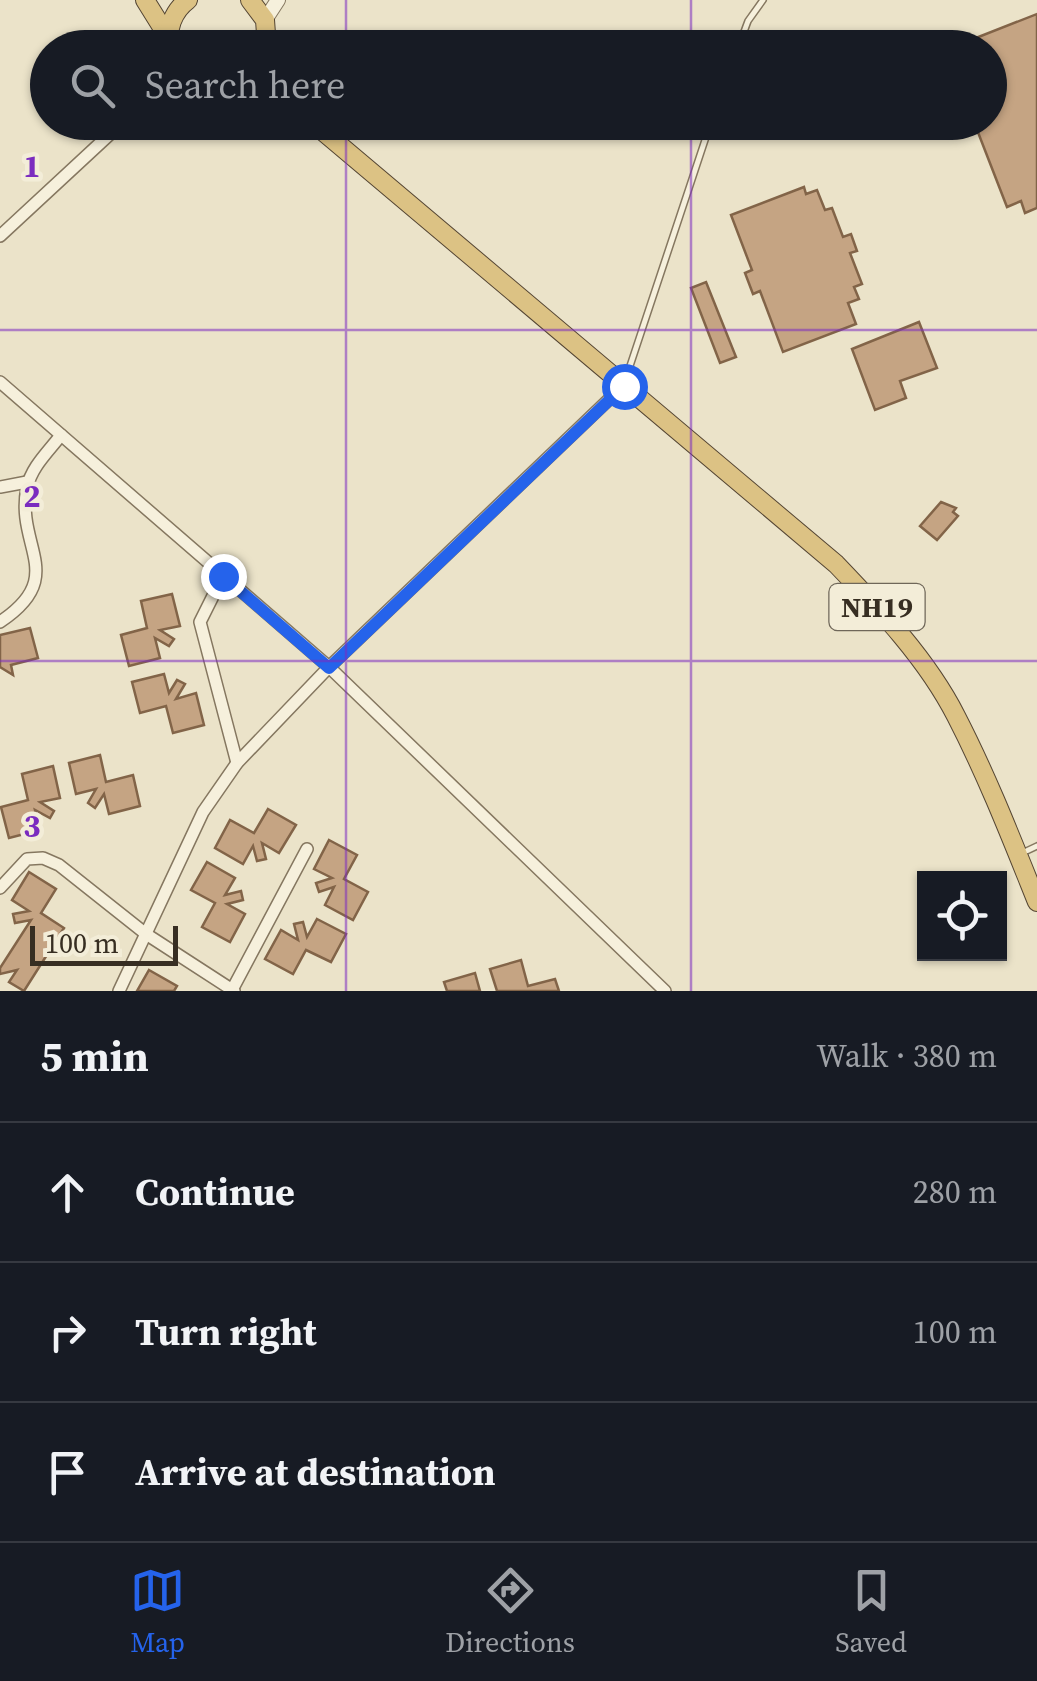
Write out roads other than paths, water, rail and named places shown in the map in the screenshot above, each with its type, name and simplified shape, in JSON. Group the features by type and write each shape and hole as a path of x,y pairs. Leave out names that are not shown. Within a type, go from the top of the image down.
{"highway":[{"path":"145,0 161,30"},
{"path":"171,30 173,18 188,0"},
{"path":"250,0 264,30"},
{"name":"NH19","path":"333,140 836,564 874,603 955,714 1037,902"}],"street":[{"path":"270,30 278,0"},
{"path":"0,236 103,140"},
{"path":"0,382 329,668 656,988"},
{"path":"119,991 203,812 237,762 329,668 624,386"},
{"path":"0,622 25,605 34,585 36,562 24,506 28,482 61,435"},
{"path":"0,488 28,482"},
{"path":"223,576 200,622 237,762"},
{"path":"0,888 27,859 43,858 59,865 146,934 233,990 307,849"}],"lane":[{"path":"745,30 763,0"},
{"path":"624,386 705,140"},
{"path":"1018,855 1037,846"}]}
